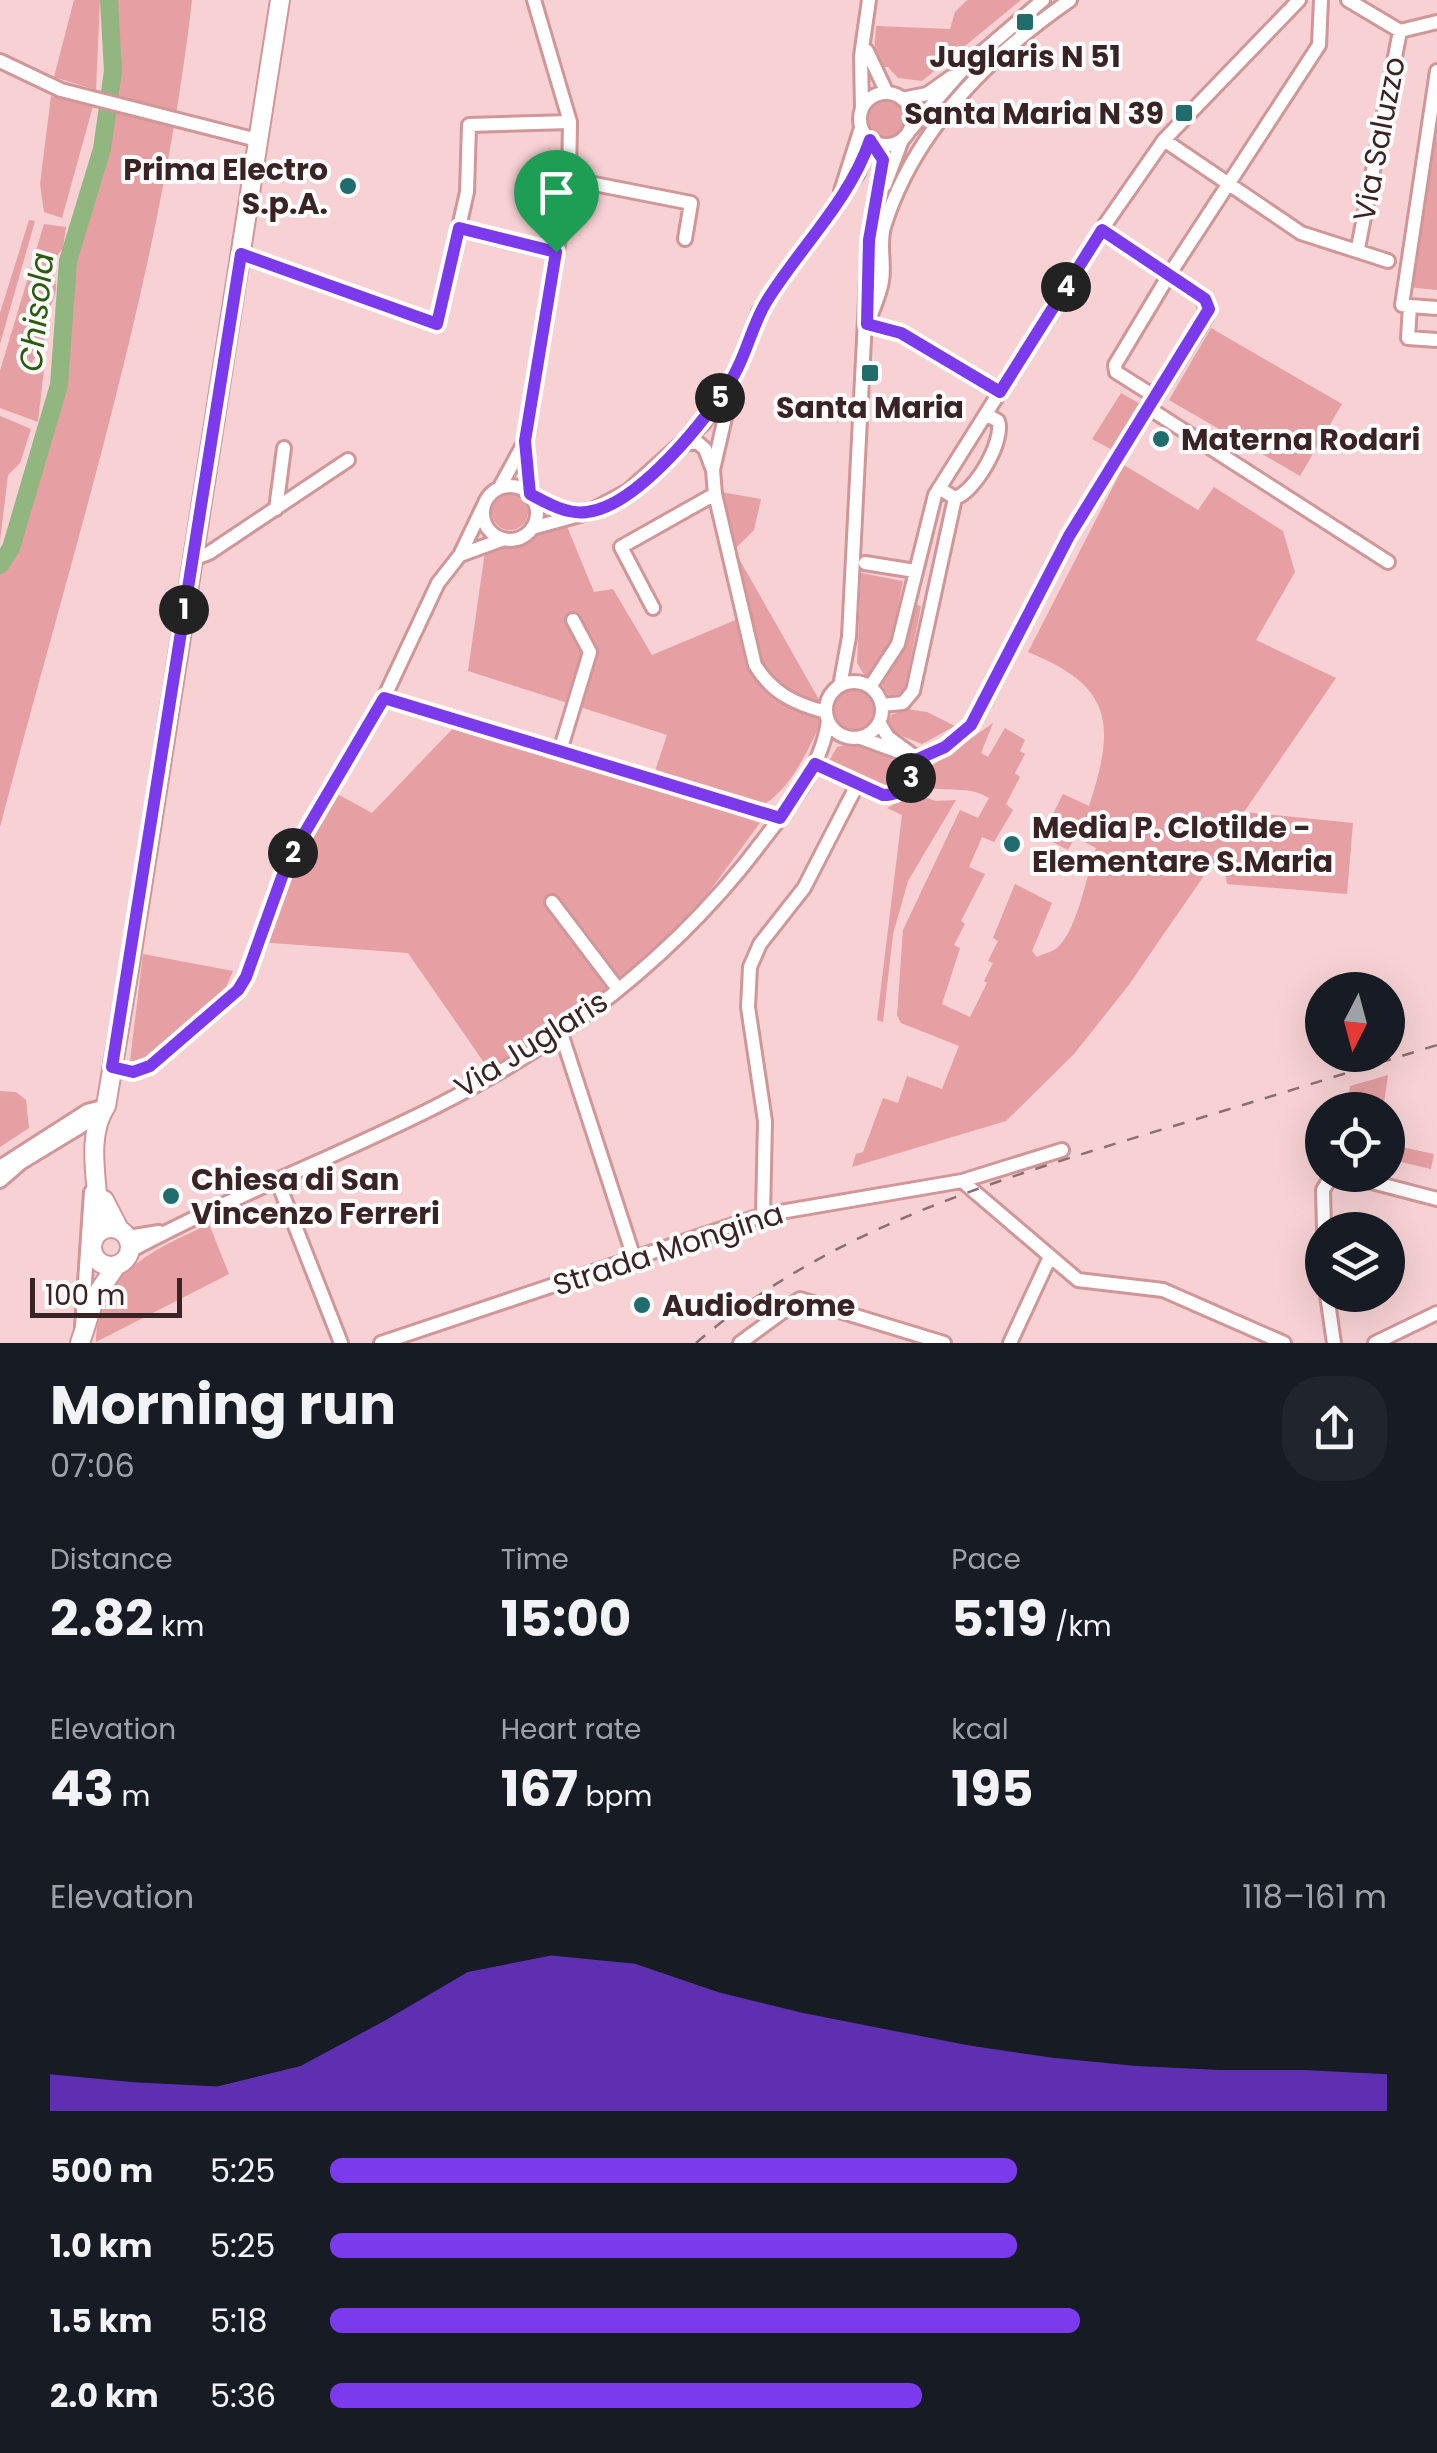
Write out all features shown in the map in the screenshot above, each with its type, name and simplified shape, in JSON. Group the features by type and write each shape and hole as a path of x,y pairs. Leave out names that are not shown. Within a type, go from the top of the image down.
{"main road":[{"path":"96,1297 96,1260 91,1246 98,1232 96,1181 103,1114 280,0"},
{"path":"81,1339 96,1297 116,1266 125,1239 103,1198 103,1114"},
{"path":"98,1232 125,1239"},
{"path":"96,1260 116,1266"}],"street":[{"path":"532,528 537,511 530,494 525,441 569,179 570,122 534,0"},
{"path":"869,0 869,63 887,93"},
{"path":"862,109 872,97 887,93 902,99 927,94 1043,0"},
{"path":"867,324 882,283 882,232 903,176 926,133 1019,39 1070,0"},
{"path":"867,685 898,644 928,512 939,488 1102,230 1164,140 1299,0"},
{"path":"1320,0 1320,45 1168,275 1116,372 1150,402 1388,562"},
{"path":"1348,0 1400,30 1437,22"},
{"name":"Via Saluzzo","path":"1358,248 1400,30"},
{"path":"827,717 828,699 840,686 849,637 869,240 883,160 869,137 862,109 861,56 866,41"},
{"path":"0,61 62,90 257,140"},
{"path":"869,137 889,145 906,135 966,66"},
{"path":"1436,78 1402,304 1437,308"},
{"path":"878,200 912,114 902,99"},
{"path":"241,254 437,324 468,192 469,124 570,122"},
{"path":"460,555 516,539 532,528 587,512 628,492 704,423 736,370 760,312 836,208 869,137"},
{"name":"Via Saluzzo","path":"1164,140 1301,233 1358,248 1388,261"},
{"path":"569,179 691,202 685,239"},
{"path":"459,228 556,252"},
{"path":"682,444 697,442 705,449 713,470 715,494 755,666 767,685 827,717 854,738 918,759 945,747 971,725 1069,536 1209,309 1205,299 1102,230"},
{"path":"1410,306 1408,338 1437,340"},
{"path":"867,324 901,333 1000,392"},
{"path":"713,470 736,370"},
{"path":"882,705 904,703 910,697 954,498 972,487 999,434 998,420 986,414"},
{"path":"704,423 714,424 720,438"},
{"path":"112,1067 133,1072 150,1066 238,990 287,863 384,698 438,583 460,555 484,505 500,487 525,441"},
{"path":"276,509 284,448"},
{"path":"192,559 348,460"},
{"path":"500,487 511,486 555,508 587,512"},
{"path":"939,488 954,498"},
{"path":"653,608 620,547 715,494"},
{"path":"484,505 490,530 506,539"},
{"path":"865,563 934,581"},
{"path":"560,751 590,652 574,620"},
{"path":"849,637 867,685 882,705 880,724 888,737 918,759"},
{"path":"840,686 867,685"},
{"path":"384,698 780,818"},
{"name":"Via Juglaris","path":"125,1239 167,1231 277,1180 478,1081 561,1033 618,989 684,929 750,858 817,762 827,717"},
{"path":"854,738 880,724"},
{"name":"Via Juglaris","path":"817,762 854,738"},
{"path":"817,762 857,785 894,795 906,788 918,759"},
{"path":"764,1216 766,1121 748,1007 750,967 760,944 804,888 857,785"},
{"path":"552,902 618,989"},
{"path":"561,1033 635,1260"},
{"path":"0,1167 87,1110 103,1114"},
{"path":"0,1181 22,1162 103,1114"},
{"name":"Strada Mongina","path":"381,1343 764,1216 962,1181 1062,1150"},
{"path":"277,1180 341,1343"},
{"path":"81,1339 81,1297 96,1181"},
{"path":"962,1181 1048,1259 1078,1280 1163,1290 1284,1343"},
{"path":"1405,1191 1437,1200"},
{"path":"1010,1343 1048,1259"},
{"path":"740,1343 800,1299 898,1336 944,1343"},
{"path":"1329,1312 1334,1343"},
{"path":"1375,1343 1437,1313"}],"shaded area":[{"path":"74,0 100,0 96,90 54,77"},
{"path":"111,0 192,0 177,105 136,313 0,827 0,572 11,548 59,385 68,261 102,149 113,71"},
{"path":"967,0 1021,0 922,81 898,78 888,67 878,67 874,54 876,26 950,29 955,12"},
{"path":"51,96 93,106 62,218 44,212 40,184"},
{"path":"886,102 899,107 904,120 899,133 886,138 873,133 868,120 873,107"},
{"path":"1429,136 1437,137 1437,290 1407,287"},
{"path":"29,220 35,221 0,344 0,313"},
{"path":"44,224 66,227 63,248 49,266 55,295 39,321 50,330 30,366 44,368 38,422 0,408 0,371"},
{"path":"1211,328 1342,404 1300,476 1169,400"},
{"path":"1121,393 1142,405 1114,451 1092,439"},
{"path":"0,416 31,429 20,463 8,475 0,541"},
{"path":"1124,465 1198,510 1214,487 1283,531 1295,572 1256,640 1336,678 1244,812 1353,823 1347,894 1227,884 1224,867 1212,864 1128,986 1074,1054 1006,1121 852,1167 856,1154 863,1152 883,1098 898,1103 907,1076 942,1089 959,1046 901,1023 897,1015 903,930 960,810 978,818 989,798 971,791 918,784 926,770 993,723 981,753 988,757 1005,728 1025,740 1020,751 1025,754 1015,773 1020,777 1006,804 1013,810 994,842 982,837 969,867 985,874 961,921 965,924 954,945 960,948 942,1004 970,1017 987,983 984,981 993,963 988,961 998,941 993,938 1015,884 1052,903 1032,951 1037,957 1059,946 1077,913 1096,848 1075,837 1068,850 1049,840 1061,818 1053,814 1063,794 1089,806 1103,752 1104,730 1092,694 1056,665 1028,652"},
{"path":"715,491 761,499 754,530 734,550 826,712 794,774 765,804 655,771 667,735 468,671 486,544 563,517 594,592 613,589 652,655 738,619"},
{"path":"510,494 523,499 528,512 523,525 510,530 497,525 492,512 497,499"},
{"path":"861,573 903,581 892,639 874,674 865,676 857,663"},
{"path":"910,603 921,606 904,693 889,696 882,685 900,647"},
{"path":"854,690 868,696 874,710 868,724 854,730 840,724 834,710 840,696"},
{"path":"907,709 927,712 955,726 922,744 887,730 891,715"},
{"path":"460,721 760,823 671,943 564,1042 492,1074 408,953 258,942 330,790 372,813"},
{"path":"837,747 868,747 899,763 898,784 882,789 828,763"},
{"path":"914,794 936,801 956,800 908,881 893,934 883,1022 877,1020 902,815 887,808"},
{"path":"143,954 233,971 224,992 144,1061 130,1061"},
{"path":"1388,1075 1386,1092 1349,1092 1350,1086"},
{"path":"0,1091 16,1092 26,1100 29,1128 0,1147"},
{"path":"1405,1148 1434,1154 1431,1169 1405,1163"},
{"path":"209,1224 229,1274 96,1342 106,1298 118,1281 150,1254"}],"waterway":[{"name":"Chisola","path":"0,565 11,548 59,385 68,261 102,149 113,71 109,0"}],"railway":[{"path":"696,1343 798,1270 910,1215 1027,1172 1437,1045"}],"place":[{"name":"Juglaris N 51","path":"1025,22"},
{"name":"Santa Maria N 39","path":"1184,113"},
{"name":"Prima Electro S.p.A.","path":"348,186"},
{"name":"Santa Maria","path":"870,373"},
{"name":"Materna Rodari","path":"1161,439"},
{"name":"Media P. Clotilde - Elementare S.Maria","path":"1012,844"},
{"name":"Chiesa di San Vincenzo Ferreri","path":"171,1196"},
{"name":"Audiodrome","path":"642,1305"}],"route":[{"path":"870,140 876,143 883,160 869,240 867,324 901,333 1000,392 1102,230 1205,299 1209,309 1069,536 971,725 945,747 918,759 906,788 894,795 883,795 815,764 780,818 384,698 287,863 238,990 150,1066 133,1072 112,1067 241,254 437,324 459,228 556,252 525,441 530,494 555,508 587,512 628,492 704,423 736,370 760,312 784,273 836,208 858,173 870,140"}]}
